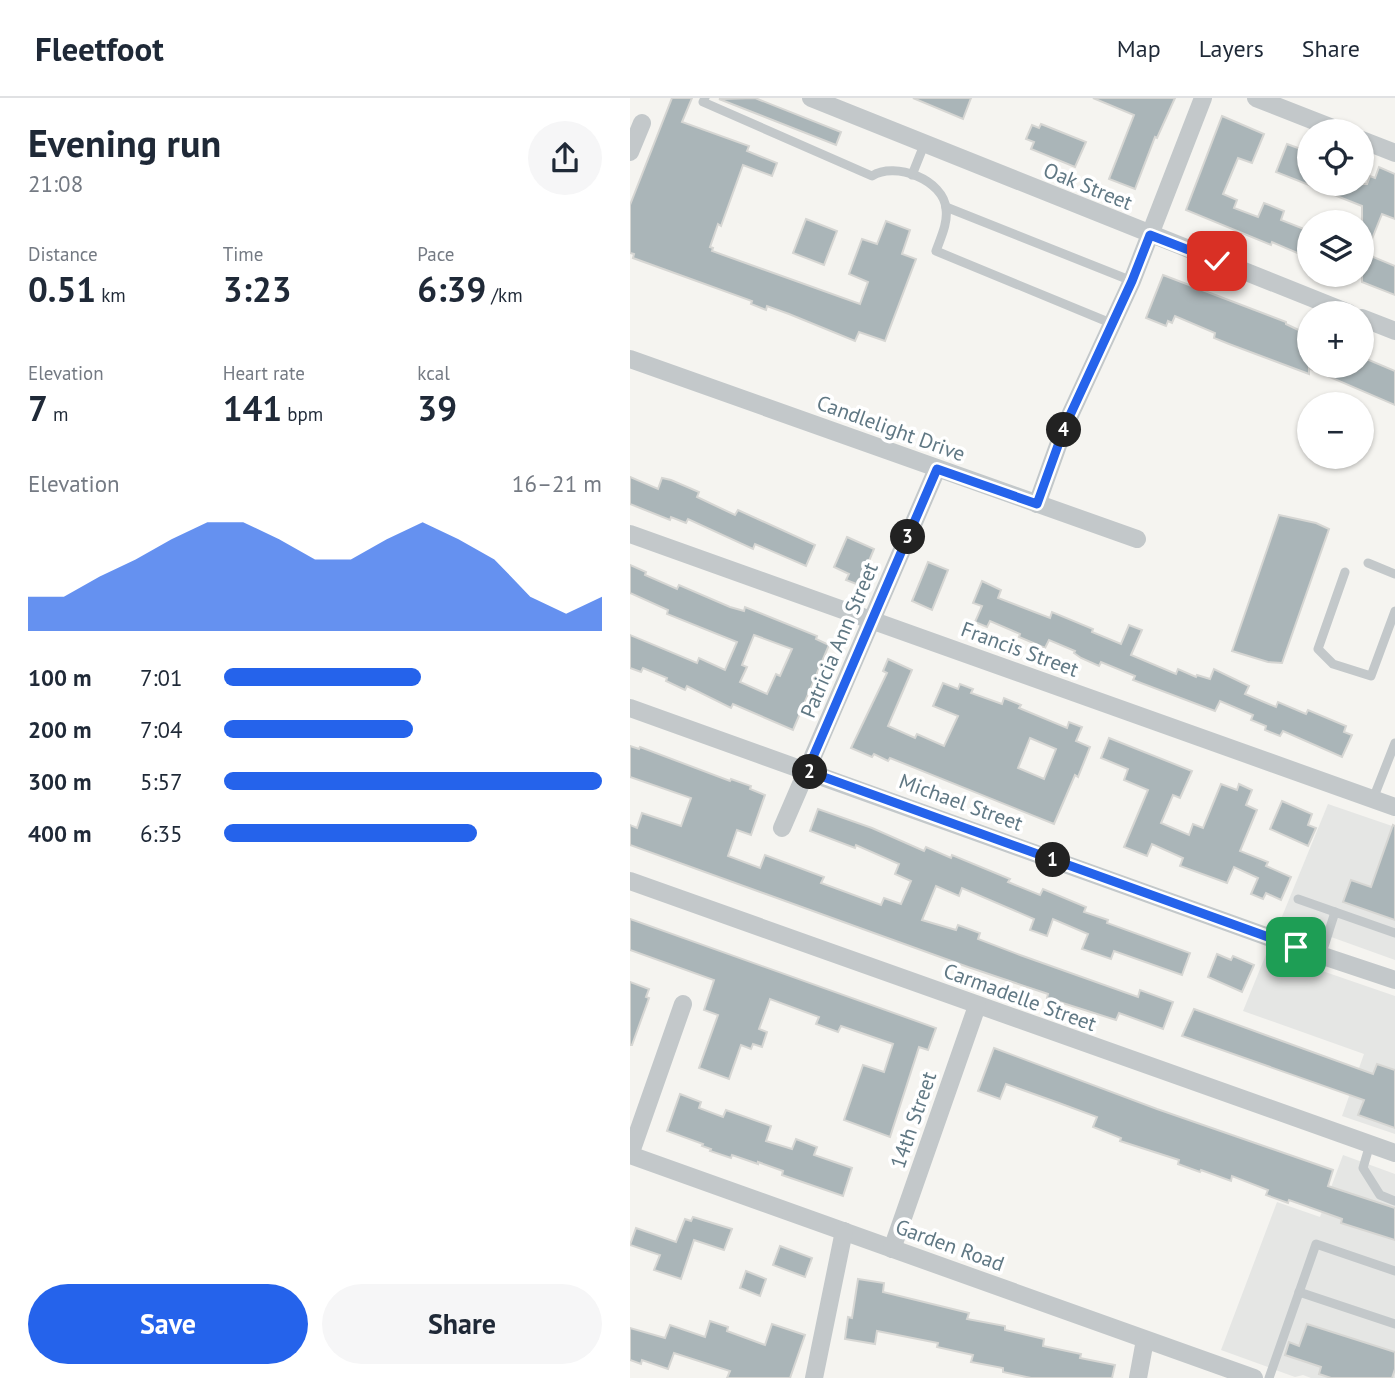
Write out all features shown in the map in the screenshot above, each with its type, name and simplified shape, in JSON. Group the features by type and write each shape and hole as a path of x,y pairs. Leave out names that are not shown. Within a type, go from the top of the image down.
{"street":[{"name":"Oak Street","path":"811,98 1318,301"},
{"path":"1037,504 1065,426 1132,281 1203,98"},
{"path":"1256,98 1309,119"},
{"path":"630,152 642,123"},
{"path":"1374,145 1395,153"},
{"path":"1374,323 1395,331"},
{"name":"Candlelight Drive","path":"630,359 1137,538"},
{"name":"Patricia Ann Street","path":"782,828 937,469"},
{"name":"Francis Street","path":"630,534 1395,807"},
{"name":"Michael Street","path":"630,708 1321,956 1395,980"},
{"name":"Carmadelle Street","path":"630,881 1395,1153"},
{"path":"630,1155 683,1004"},
{"name":"14th Street","path":"892,1248 977,1006"},
{"name":"Garden Road","path":"630,1155 1254,1378"},
{"path":"814,1378 844,1231"},
{"path":"1138,1378 1145,1340"}],"lane":[{"path":"705,98 703,102 872,176 878,172 894,171 912,175 935,187 942,193 946,207 946,224 936,251 1113,324"},
{"path":"912,175 924,145"},
{"path":"946,207 1132,281"},
{"path":"1368,563 1395,574"},
{"path":"1345,572 1318,649 1333,664 1371,676 1395,611"},
{"path":"1373,799 1395,743"},
{"path":"1298,899 1395,933"},
{"path":"1321,956 1335,912"},
{"path":"1370,1144 1363,1168 1380,1195 1395,1200"},
{"path":"1269,1378 1316,1244 1395,1271"},
{"path":"1299,1292 1395,1324"}],"shaded area":[{"path":"1328,804 1395,827 1395,960 1281,919"},
{"path":"1267,952 1395,996 1395,1134 1342,1116 1364,1054 1243,1011"},
{"path":"1343,1155 1395,1174 1395,1378 1295,1377 1221,1350 1277,1202 1320,1217"}],"building":[{"path":"672,98 692,98 682,122 749,146 747,151 777,163 772,176 743,165 721,226 718,224 710,247 713,248 712,251 860,304 868,282 849,274 862,239 877,244 886,221 910,230 902,254 916,259 885,341 859,332 855,341 789,314 767,306 766,310 751,304 752,301 633,258 634,254 630,253 630,205"},
{"path":"755,98 841,132 836,145 719,99"},
{"path":"913,98 971,98 963,119"},
{"path":"1093,98 1175,98 1157,138 1155,137 1135,189 1109,179 1134,115"},
{"path":"1222,116 1264,134 1252,163 1238,158 1223,194 1237,200 1234,208 1258,217 1264,203 1284,211 1281,220 1297,226 1297,253 1272,242 1271,245 1186,210"},
{"path":"1041,124 1086,142 1075,167 1031,149 1034,142 1026,139 1032,125 1039,128"},
{"path":"1287,144 1297,148 1297,180 1276,172"},
{"path":"1379,167 1395,174 1395,219 1382,214 1374,234 1374,210 1362,210 1362,206 1337,196 1374,196 1374,178"},
{"path":"806,219 837,231 824,265 793,253"},
{"path":"1374,257 1395,266 1395,295 1374,287"},
{"path":"1163,275 1286,322 1297,329 1297,369 1214,338 1215,333 1175,316 1172,323 1168,321 1166,326 1146,318"},
{"path":"1374,362 1395,371 1395,405 1374,396 1374,392 1365,392 1332,378 1374,378"},
{"path":"630,477 658,489 662,478 671,480 699,492 697,497 735,515 738,510 815,545 806,566 755,544 753,549 688,519 686,523 671,517 670,520 630,504"},
{"path":"1279,515 1316,523 1329,529 1282,663 1268,662 1232,651"},
{"path":"847,537 874,549 859,585 846,580 849,574 834,567"},
{"path":"928,562 948,570 932,610 912,601"},
{"path":"630,565 677,589 679,585 730,607 744,611 745,607 817,636 816,639 829,645 793,730 733,704 731,708 687,686 685,690 666,681 667,678 643,668 641,672 630,668 630,635 697,663 699,658 725,670 737,642 667,614 668,610 630,593","holes":["754,635 792,649 780,676 776,674 767,694 740,682 747,667 742,665"]},
{"path":"982,581 1001,590 998,598 1050,618 1052,612 1121,644 1129,625 1142,630 1131,655 1176,674 1178,669 1196,677 1197,675 1210,679 1214,669 1249,686 1245,694 1276,707 1278,702 1306,714 1308,710 1346,726 1344,732 1352,735 1342,757 1283,731 1280,736 1265,730 1266,726 1251,720 1253,715 1220,701 1215,711 1133,680 1135,676 1101,662 1099,666 1081,658 1075,651 1049,640 1045,648 990,621 987,627 975,622 982,606 973,603"},
{"path":"888,659 912,670 888,726 915,738 917,734 944,746 958,716 933,706 943,683 958,689 960,684 973,689 971,693 1002,704 1004,698 1021,705 1019,708 1067,728 1069,722 1082,727 1076,741 1090,747 1054,824 890,758 888,761 874,754 872,757 851,748 887,673 883,671","holes":["1030,738 1056,749 1044,779 1018,768"]},
{"path":"1109,738 1192,771 1180,798 1173,795 1161,823 1189,835 1193,824 1203,828 1221,784 1237,790 1239,784 1252,790 1246,805 1257,810 1240,851 1268,862 1266,866 1291,877 1281,900 1266,893 1263,899 1251,894 1258,878 1234,867 1227,883 1180,866 1183,858 1152,844 1147,856 1124,847 1148,790 1124,780 1128,769 1101,758"},
{"path":"630,746 640,747 730,781 731,779 751,786 750,789 765,795 751,835 737,830 728,856 760,868 765,855 824,877 821,883 881,905 884,898 901,904 911,881 895,874 899,864 856,845 855,848 810,831 818,809 872,828 924,851 926,847 951,858 952,855 1010,879 1008,882 1040,895 1043,889 1086,907 1084,912 1108,920 1107,923 1190,953 1182,975 1114,951 1111,959 1082,949 1088,934 1053,919 1047,936 1030,930 1034,919 962,888 959,896 936,886 922,920 956,930 958,925 980,933 978,939 1020,955 1138,997 1140,990 1173,1002 1163,1029 1119,1013 1116,1020 1047,998 1048,994 630,845 630,825 637,828 642,813 681,826 691,798 630,777"},
{"path":"1282,801 1312,814 1308,825 1316,828 1308,846 1270,829"},
{"path":"1393,825 1395,920 1343,902 1351,880 1371,887"},
{"path":"630,919 936,1028 928,1050 919,1047 890,1137 844,1120 863,1065 884,1072 893,1044 841,1026 838,1032 816,1024 819,1017 770,999 759,1029 767,1032 762,1047 753,1044 751,1049 741,1045 729,1079 699,1068 718,1015 704,1010 714,980 630,950"},
{"path":"1217,954 1231,960 1233,956 1254,965 1242,992 1208,977"},
{"path":"630,982 649,989 646,997 649,998 632,1045 630,1045"},
{"path":"1194,1009 1373,1074 1377,1064 1395,1070 1395,1128 1358,1115 1364,1100 1182,1036"},
{"path":"994,1048 1157,1109 1333,1170 1328,1186 1395,1208 1395,1240 1341,1223 1342,1219 1289,1200 1288,1203 1266,1195 1268,1190 1232,1176 1231,1181 1201,1170 1200,1172 1178,1164 1179,1160 1120,1141 1121,1138 1093,1127 1097,1117 1006,1084 1000,1099 978,1091"},
{"path":"680,1094 701,1102 699,1108 723,1117 726,1110 771,1126 766,1141 792,1149 796,1139 817,1147 814,1155 852,1168 843,1196 782,1175 783,1171 758,1162 732,1155 731,1158 710,1151 711,1149 702,1146 703,1144 667,1131"},
{"path":"693,1217 732,1229 724,1250 694,1240 681,1279 654,1270 660,1255 630,1245 636,1228 676,1242 685,1219 691,1221"},
{"path":"780,1246 812,1258 805,1277 773,1265"},
{"path":"746,1271 766,1279 760,1296 740,1288"},
{"path":"858,1279 884,1283 883,1292 969,1313 967,1319 1005,1326 1005,1330 1044,1339 1043,1346 1081,1354 1080,1358 1115,1365 1112,1378 1031,1378 1003,1372 1003,1368 971,1362 973,1355 937,1347 938,1343 877,1331 875,1344 845,1339 848,1317 852,1318"},
{"path":"710,1321 728,1327 727,1331 765,1345 772,1324 805,1335 790,1378 727,1378 730,1371 674,1353 668,1369 642,1360 641,1364 630,1360 630,1328 665,1338 670,1325 705,1337"},
{"path":"1307,1324 1395,1352 1392,1378 1331,1378 1319,1374 1321,1367 1285,1355 1289,1342 1299,1346"}],"route":[{"path":"1217,261 1150,235 1132,281 1065,426 1037,504 937,469 807,771 1296,947"}]}
